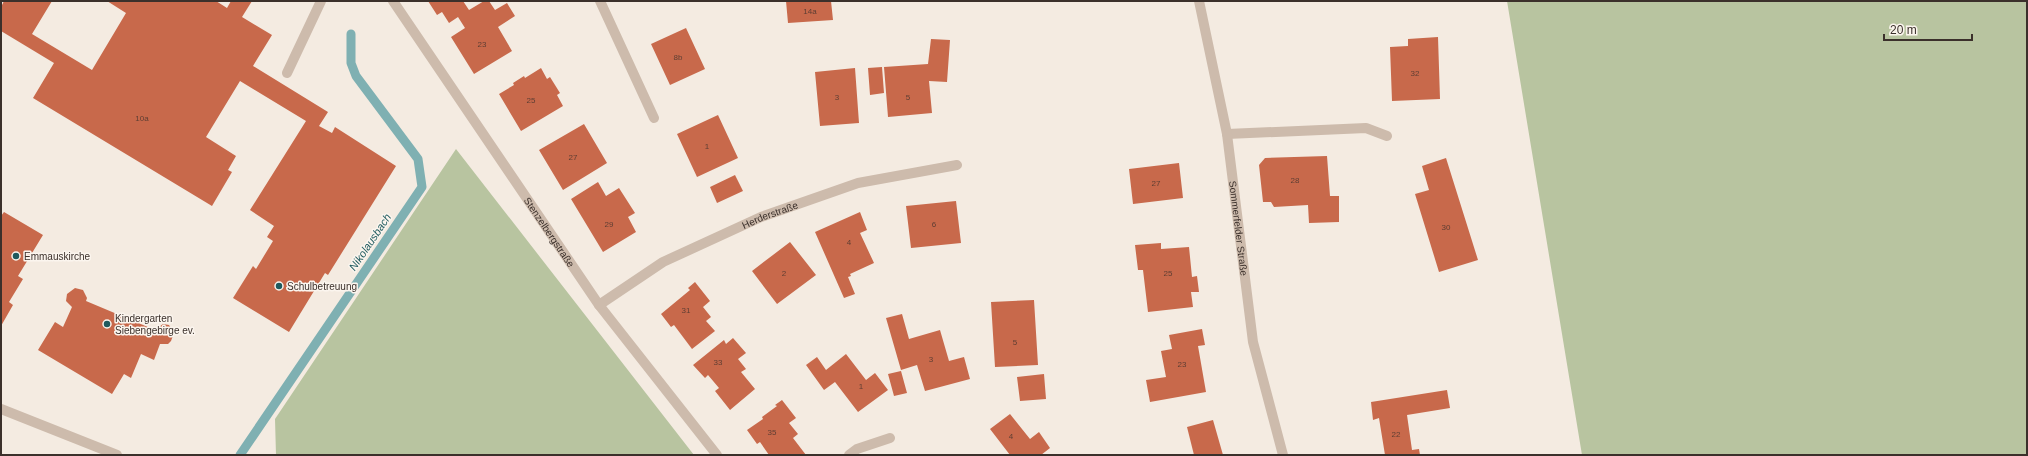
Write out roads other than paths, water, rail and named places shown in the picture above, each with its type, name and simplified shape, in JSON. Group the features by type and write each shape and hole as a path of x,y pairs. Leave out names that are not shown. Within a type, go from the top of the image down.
{"street":[{"path":"287,73 321,1"},
{"name":"Stenzelbergstraße","path":"393,1 599,305 717,455"},
{"path":"600,1 654,118"},
{"name":"Sommerfelder Straße","path":"1200,1 1226,134 1253,342 1283,455"},
{"path":"1226,134 1366,128 1388,136"},
{"name":"Herderstraße","path":"599,305 663,262 761,217 858,183 957,165"},
{"path":"1,409 117,455"},
{"path":"849,455 857,449 890,438"}],"waterway":[{"name":"Nikolausbach","path":"240,455 422,187 418,159 356,76 351,63 351,34"}],"place":[{"name":"Emmauskirche","path":"16,256"},
{"name":"Schulbetreuung","path":"279,286"},
{"name":"Kindergarten Siebengebirge ev.","path":"107,324"}]}
